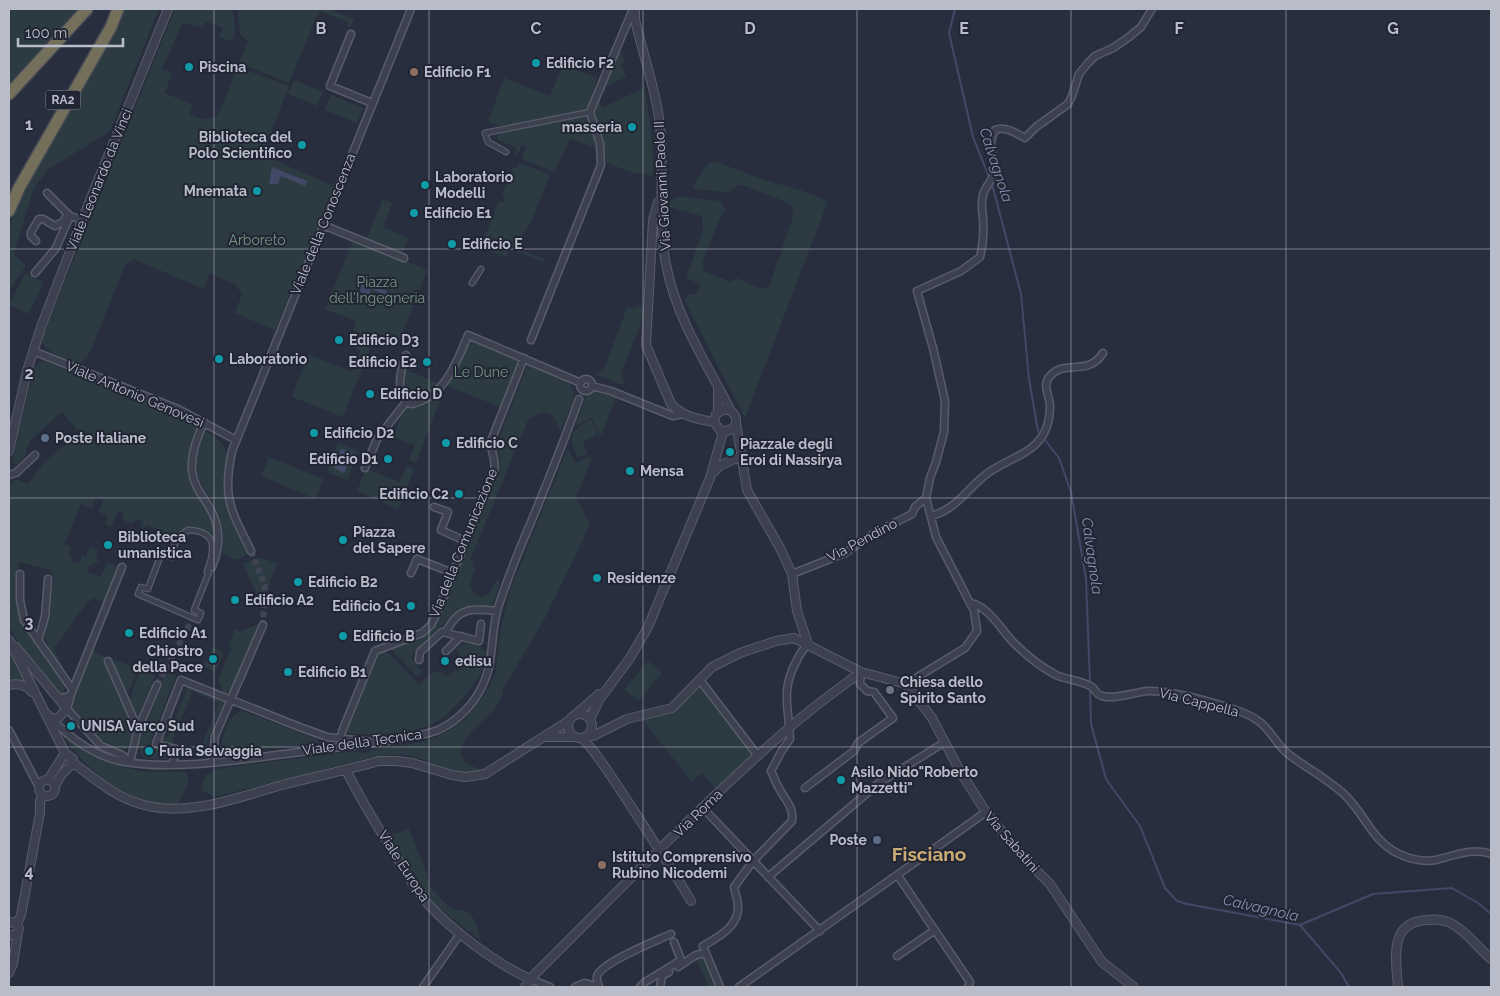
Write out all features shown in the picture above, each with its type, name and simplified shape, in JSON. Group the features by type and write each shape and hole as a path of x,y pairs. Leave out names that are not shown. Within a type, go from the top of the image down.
{"highway":[{"path":"9,94 87,9"},
{"path":"9,211 18,188 111,27 117,9"},
{"name":"RA2","path":"9,191 117,9"}],"street":[{"name":"Viale Leonardo da Vinci","path":"9,451 33,352 82,220 168,9"},
{"name":"Viale della Conoscenza","path":"251,552 232,512 227,496 228,470 236,440 411,9"},
{"path":"531,340 601,165 600,144 590,112 634,9"},
{"name":"Via Giovanni Paolo II","path":"634,9 636,26 658,115 661,137 661,219 666,268 675,297 731,410"},
{"path":"544,738 593,736 627,719 672,708 712,667 740,653 776,641 794,638 858,670 906,684 965,648 977,631 974,610 936,537 926,498 944,432 945,401 917,291 961,271 980,257 983,236 983,195 994,175 994,158 990,142 995,130 999,128 1025,138 1036,127 1068,104 1079,74 1088,63 1095,56 1114,48 1141,27 1152,9"},
{"path":"351,34 330,86 372,103"},
{"path":"506,152 488,142 485,133 590,112"},
{"path":"47,193 69,215 82,220"},
{"path":"661,193 652,220 646,345 672,404 682,414"},
{"path":"36,242 31,236 31,232 39,219 43,219 55,226 63,222 69,215"},
{"path":"35,273 56,248 69,215"},
{"path":"323,225 404,258"},
{"path":"472,283 481,269"},
{"path":"406,355 400,372 401,391 406,402 411,404 434,392 452,373 468,335 524,358 580,385 583,390 587,391"},
{"name":"Viale Antonio Genovesi","path":"33,352 178,409 236,440"},
{"path":"931,516 949,509 986,474 1001,464 1034,448 1043,436 1049,418 1050,405 1046,386 1048,377 1054,372 1064,369 1092,365 1098,361 1103,353"},
{"name":"Via della Comunicazione","path":"339,739 375,651 422,633 428,629 437,613 494,471 496,464 490,450 490,441 524,358"},
{"path":"580,385 583,380 587,380 592,386 611,391 673,416 682,414 714,422"},
{"name":"Via Giovanni Paolo II","path":"718,384 718,412"},
{"name":"Viale della Tecnica","path":"52,719 73,739 99,753 120,761 141,764 212,762 317,750 419,736 440,729 460,716 478,694 488,674 497,611 579,400 580,385"},
{"name":"Viale della Tecnica","path":"579,400 592,386"},
{"path":"366,468 377,439 406,402"},
{"path":"736,423 730,431 723,432 717,428 714,416 724,409 731,410 736,416 747,490 780,548 792,574 797,611 808,644"},
{"path":"204,422 195,444 192,471 194,482 214,514 219,532 217,554 212,567"},
{"path":"581,737 591,730 590,721 599,700 630,658 648,627 710,478 723,432"},
{"path":"9,475 16,473 35,455"},
{"path":"710,478 719,466 742,456"},
{"name":"Via Pendino","path":"792,574 845,553 873,534 912,514 915,507 926,498"},
{"path":"434,507 448,512 441,530 465,541"},
{"path":"188,530 196,530 209,538 212,544 213,555 207,572 209,572 194,610 201,613 198,620 140,595 138,594 142,587 148,589 161,554 171,557 176,540 181,534 188,530"},
{"path":"411,573 417,559 453,573"},
{"path":"43,710 52,719 63,715 67,709 122,567"},
{"path":"20,574 20,600 24,620 72,692"},
{"path":"38,641 45,617 48,580"},
{"name":"Via Cappella","path":"970,603 978,604 1013,642 1033,660 1057,675 1093,688 1099,695 1110,698 1147,691 1168,692 1245,713 1259,721 1286,753 1345,796 1380,842 1398,854 1426,860 1468,852 1487,852 1491,854"},
{"path":"446,632 462,612 475,609 497,611"},
{"path":"419,660 420,652 439,633 446,632 479,640 481,624"},
{"path":"212,762 215,736 263,625"},
{"path":"446,651 461,636"},
{"path":"9,639 48,687 101,746 122,755 130,762 138,729 157,685"},
{"path":"9,639 64,753 73,759 72,764 61,774 55,786 55,791 40,813"},
{"path":"720,987 703,946 727,931 736,920 738,907 734,887 753,860 792,821 793,814 790,805 779,789 771,771 790,739 786,704 787,680 803,649 808,644"},
{"path":"108,661 138,729"},
{"path":"805,788 854,751 858,743 893,718 874,692 867,691 860,684 858,670"},
{"name":"Via Roma","path":"525,987 530,979 703,808 790,726 858,670"},
{"path":"174,764 176,749 156,744 181,680 297,726 339,739 378,742"},
{"path":"700,680 758,756"},
{"name":"Via Sabatini","path":"906,684 932,718 961,773 986,812 1023,857 1050,884 1102,962 1134,987"},
{"path":"9,685 25,686 38,700"},
{"path":"72,764 76,764 98,783 122,797 145,805 171,809 221,801 379,762 396,761 466,778 485,774 544,738 573,718 609,686"},
{"path":"38,700 40,691 48,687"},
{"path":"58,698 67,697 72,692"},
{"path":"611,726 602,727 581,714 573,718 569,730 581,737 605,766 691,901"},
{"path":"9,730 43,795"},
{"path":"317,750 332,746 339,739"},
{"path":"768,877 878,784 945,742"},
{"path":"39,787 42,782 47,780 64,753"},
{"path":"27,766 38,778 53,782 55,786"},
{"name":"Viale Europa","path":"346,770 358,794 412,883 427,903 460,934 516,972 530,979"},
{"path":"43,795 51,795"},
{"path":"9,973 15,955 14,925 24,902 40,813 40,801 43,795"},
{"path":"703,808 820,931"},
{"path":"739,987 986,812"},
{"path":"898,876 935,930 969,985"},
{"path":"1398,987 1395,950 1400,933 1408,925 1420,920 1451,923 1463,931 1491,959"},
{"path":"14,925 15,935 9,935 15,955"},
{"path":"898,956 935,930"},
{"path":"423,987 460,934"},
{"path":"598,987 596,979 606,965 670,934"},
{"path":"640,987 681,960 674,942"},
{"path":"660,987 662,976 696,956 705,953"},
{"path":"530,979 550,987"},
{"path":"575,987 585,983 598,987"}],"green space":[{"path":"9,9 79,9 9,85"},
{"path":"123,9 159,9 110,131 49,169 32,193 14,254 26,266 9,290 9,227 20,200"},
{"name":"Arboreto","path":"175,9 232,9 235,25 232,41 219,37 223,28 205,21 203,27 183,22 162,69 172,73 165,93 193,105 189,114 201,119 208,119 219,113 238,67 289,86 262,155 334,186 275,330 235,313 242,294 235,284 210,273 203,289 134,259 125,265 90,352 81,364 53,353 41,341"},
{"path":"238,9 329,9 354,19 351,27 347,26 348,22 319,11 289,83 239,63 248,41 240,34"},
{"path":"619,48 625,61 621,65 626,77 605,87 606,92 601,94"},
{"path":"563,65 597,78 588,109 503,126 488,122 504,78 550,96"},
{"path":"294,80 323,92 317,106 288,94"},
{"path":"644,88 651,132 653,176 627,171 606,162 605,150 595,115 597,103 600,103 602,108"},
{"path":"331,95 363,108 357,123 325,110"},
{"path":"587,115 596,137 596,148 570,139 554,172 522,159 526,146 522,145 517,155 515,154 517,148 497,138 501,133"},
{"path":"714,161 828,201 745,418 684,300 688,295 695,294 699,290 700,284 686,278 703,231 702,216 669,207 670,201 678,196 720,201 726,209 721,215 702,263 705,264 702,270 731,282 736,278 762,289 769,287 794,214 791,205 786,202 742,185 729,192 693,189 701,173"},
{"path":"520,163 550,175 530,224 516,248 544,259 543,262 510,249 506,257 480,248 499,201 503,202 505,197 502,195 513,167 517,168"},
{"path":"383,199 392,203 383,227 408,238 403,253 367,238"},
{"name":"Piazza dell'Ingegneria","path":"354,239 427,270 399,342 376,334 343,417 292,397 308,354 352,372 360,351 354,347 360,333 353,330 356,321 325,309"},
{"path":"25,273 44,282 28,314 9,305"},
{"path":"640,305 645,312 621,374 623,385 594,374 603,371 627,308 635,308"},
{"name":"Le Dune","path":"473,342 519,361 501,407 448,386 467,345"},
{"path":"43,361 147,401 176,414 196,427 190,456 189,476 194,490 209,512 215,528 212,544 204,533 188,530 176,540 169,539 154,546 158,535 155,533 156,529 146,525 145,528 140,526 142,521 137,519 132,524 123,520 123,513 118,511 111,527 105,524 108,516 99,512 103,500 96,497 92,508 81,504 64,545 71,547 68,555 73,557 71,561 79,564 82,556 86,557 90,547 98,550 96,557 99,561 88,567 89,573 101,577 107,562 118,566 104,602 94,598 87,603 54,648 68,678 50,651 45,636 54,579 50,570 19,562 17,577 24,624 65,687 64,693 61,694 18,642 9,626 9,486 16,479 28,484 42,465 79,432 62,412 30,440 24,458 17,464 12,463 34,367"},
{"path":"528,364 565,380 573,391 572,403 560,431 555,419 548,413 540,413 528,420 470,560 474,562 472,565 475,568 470,585 474,594 485,596 496,580 500,582 492,608 471,606 459,611 444,623 410,657 423,672 418,677 390,648 432,628 437,622 497,473 500,475 501,473 499,472 500,458 497,444"},
{"path":"404,369 440,384 411,401 407,395"},
{"path":"445,387 416,463 409,460 415,445 393,437 405,408 424,401"},
{"path":"595,390 616,397 602,434 599,435 592,418 575,426 586,396"},
{"path":"590,420 597,435 583,441 587,453 578,458 573,445 572,435 574,431"},
{"path":"205,431 224,446 227,454 224,483 225,497 230,514 248,554 237,560 222,553 223,531 220,518 199,479 197,471 200,444"},
{"path":"338,443 359,451 347,480 327,472"},
{"path":"568,448 575,463 592,456 579,491 575,495 590,525 545,618 503,689 498,704 463,743 461,754 465,762 473,767 483,769 464,772 415,757 388,755 214,797 203,791 203,781 207,775 217,769 356,751 356,753 370,752 371,750 423,742 448,731 466,718 486,693 495,674 501,628 510,591"},
{"path":"269,457 323,479 316,499 261,476"},
{"path":"406,466 414,469 398,509 357,491 366,469 400,482"},
{"path":"260,557 277,564 261,604 243,564"},
{"path":"258,624 260,625 248,655 231,689 227,693 223,692 218,680 231,648 228,646 235,629 240,631"},
{"path":"467,641 477,644 486,652 483,668 479,677 464,697 444,717 433,724 412,731 382,734 349,734 348,729 379,654 386,651 419,685 433,672 440,671 447,677 455,670 458,672 465,664 458,657 460,654 456,650"},
{"path":"212,647 224,653 215,672 203,666"},
{"path":"92,650 105,657 106,664 129,718 132,738 125,750 104,742 71,707 71,700"},
{"path":"9,651 24,681 9,682"},
{"path":"115,659 138,670 127,692 123,691 113,667"},
{"path":"648,661 662,672 639,701 624,690"},
{"path":"141,670 155,676 138,716 133,711 131,700"},
{"path":"169,673 176,676 149,745 167,752 168,758 145,758 141,754 139,743 165,676"},
{"path":"701,679 758,753 718,791 702,773 692,782 641,718 670,712"},
{"path":"185,684 224,700 225,703 215,721 203,753 199,757 182,757 180,754 193,753 197,747 201,748 219,703 193,691 172,740 174,743 165,746 163,742 163,738 167,738 187,689 183,686"},
{"path":"242,711 317,739 318,743 231,753 227,751 222,743 223,738 231,719"},
{"path":"57,727 78,745 77,747 89,754 128,768 145,772 186,772 189,779 183,795 177,804 158,803 123,791 107,782 93,770 80,757"},
{"path":"409,829 430,887 451,909 466,911 473,918 478,928 480,940 436,905 416,881 389,835"},
{"path":"703,955 717,987 703,987 708,984 695,958"}],"water":[{"path":"272,167 307,181 305,186 281,176 278,184 269,184"},
{"path":"371,276 371,285 387,291 386,295 371,289 369,298 361,293 362,281"},
{"path":"341,449 353,453 344,473 334,468"}],"waterway":[{"name":"Calvagnola","path":"955,9 949,33 973,137 989,177"},
{"name":"Calvagnola","path":"992,184 1021,294 1029,379 1038,431 1059,458 1071,492 1086,579 1090,683"},
{"name":"Calvagnola","path":"1090,688 1091,724 1106,779 1140,826 1165,888 1177,901 1187,904 1300,925 1341,973 1349,987"},
{"path":"1300,925 1373,894 1452,888 1478,903 1491,914"}],"tunnel":[{"path":"251,551 265,586 263,625"},
{"path":"157,685 198,606"}],"place":[{"name":"Edificio F2","path":"536,63"},
{"name":"Piscina","path":"189,67"},
{"name":"Edificio F1","path":"414,72"},
{"name":"masseria","path":"632,127"},
{"name":"Biblioteca del Polo Scientifico","path":"302,145"},
{"name":"Laboratorio Modelli","path":"425,185"},
{"name":"Mnemata","path":"257,191"},
{"name":"Edificio E1","path":"414,213"},
{"name":"Edificio E","path":"452,244"},
{"name":"Edificio D3","path":"339,340"},
{"name":"Laboratorio","path":"219,359"},
{"name":"Edificio E2","path":"427,362"},
{"name":"Edificio D","path":"370,394"},
{"name":"Edificio D2","path":"314,433"},
{"name":"Poste Italiane","path":"45,438"},
{"name":"Edificio C","path":"446,443"},
{"name":"Piazzale degli Eroi di Nassirya","path":"730,452"},
{"name":"Edificio D1","path":"388,459"},
{"name":"Mensa","path":"630,471"},
{"name":"Edificio C2","path":"459,494"},
{"name":"Piazza del Sapere","path":"343,540"},
{"name":"Biblioteca umanistica","path":"108,545"},
{"name":"Residenze","path":"597,578"},
{"name":"Edificio B2","path":"298,582"},
{"name":"Edificio A2","path":"235,600"},
{"name":"Edificio C1","path":"411,606"},
{"name":"Edificio A1","path":"129,633"},
{"name":"Edificio B","path":"343,636"},
{"name":"Chiostro della Pace","path":"213,659"},
{"name":"edisu","path":"445,661"},
{"name":"Edificio B1","path":"288,672"},
{"name":"Chiesa dello Spirito Santo","path":"890,690"},
{"name":"UNISA Varco Sud","path":"71,726"},
{"name":"Furia Selvaggia","path":"149,751"},
{"name":"Asilo Nido\"Roberto Mazzetti\"","path":"841,780"},
{"name":"Poste","path":"877,840"},
{"name":"Istituto Comprensivo Rubino Nicodemi","path":"602,865"}],"district":[{"name":"Fisciano","path":"929,854"}]}
